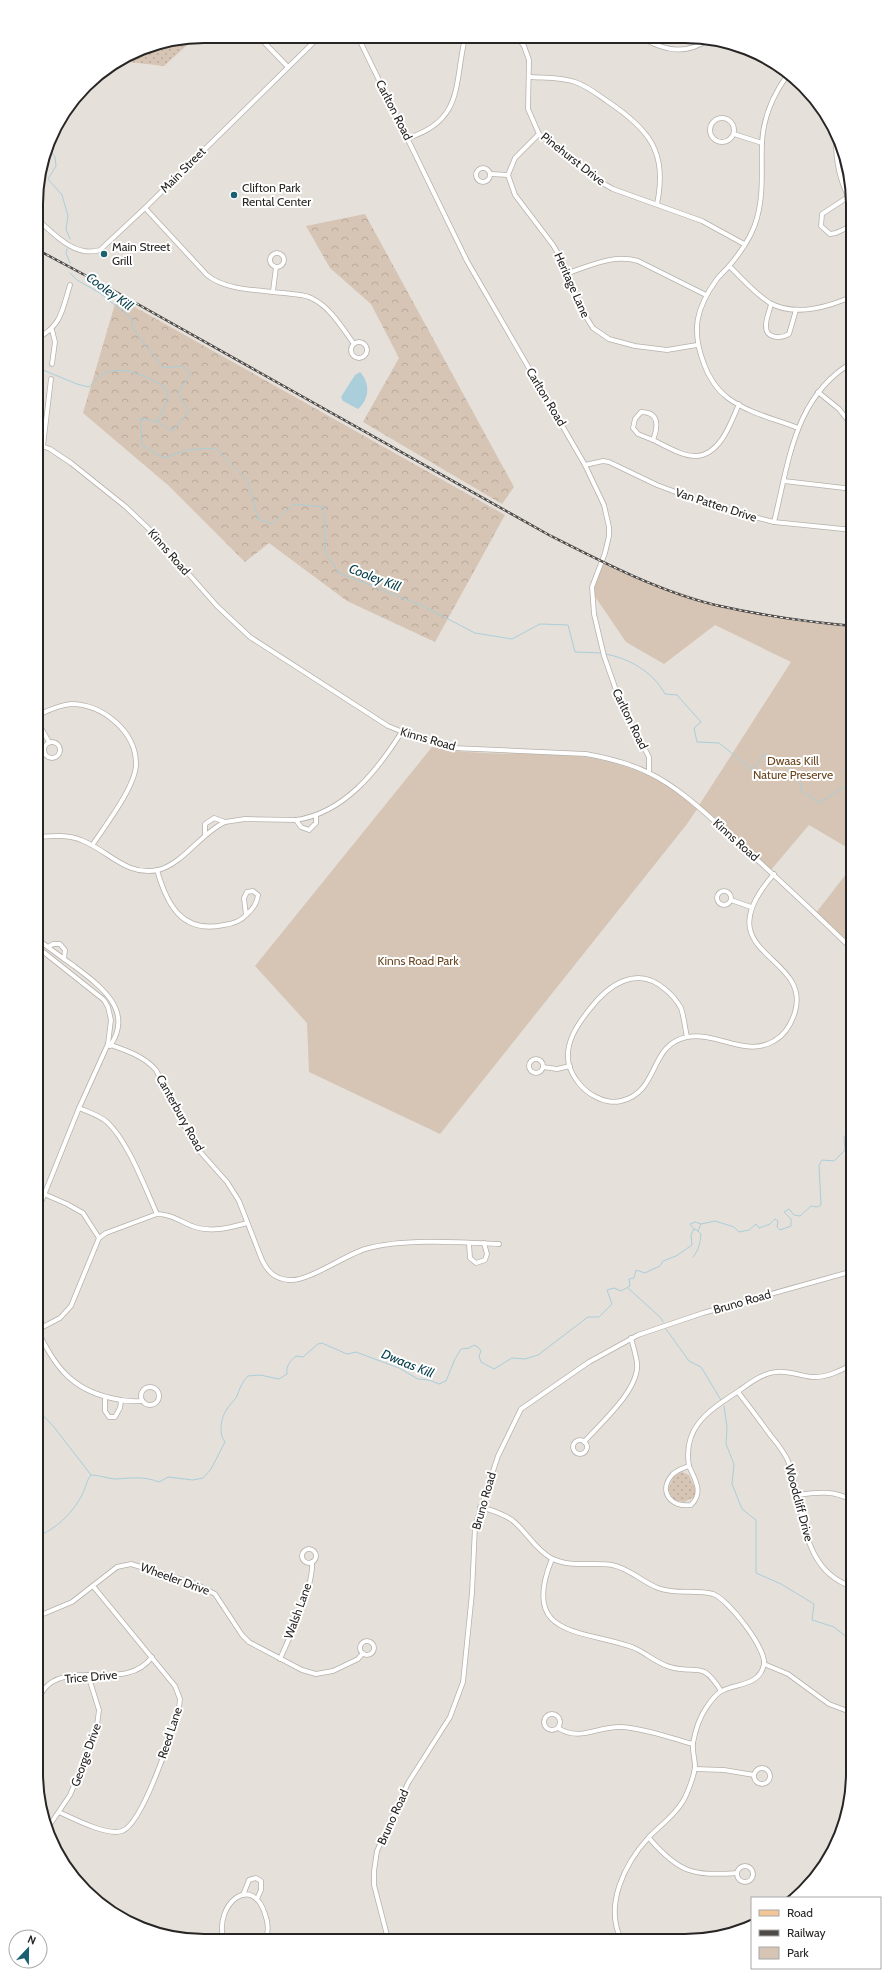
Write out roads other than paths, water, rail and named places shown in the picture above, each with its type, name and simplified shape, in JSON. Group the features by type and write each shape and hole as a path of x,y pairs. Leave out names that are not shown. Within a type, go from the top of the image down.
{"street":[{"path":"265,43 288,67"},
{"name":"Main Street","path":"43,223 78,250 92,252 100,250 145,208 313,43"},
{"name":"Carlton Road","path":"361,43 467,261 585,465 604,505 609,527 608,545 592,587 594,614 604,656 622,707 649,757 649,773"},
{"path":"408,138 432,127 448,111 458,85 464,43"},
{"name":"Pinehurst Drive","path":"522,43 529,60 530,77 527,100 528,109 539,134 597,180 624,194 657,204 702,221 744,244"},
{"path":"652,43 662,48 674,50 687,50 703,44"},
{"path":"530,77 566,80 583,86 616,106 642,129 656,153 660,170 660,189 657,204"},
{"path":"786,79 769,109 762,142 763,178 757,220 744,244 706,295 697,324 697,345 706,368 717,386 728,398 756,413 798,428"},
{"path":"718,119 727,119 733,125 734,134 727,142 717,142 710,134 711,125 718,119"},
{"path":"491,174 508,175 515,158 539,134"},
{"path":"734,134 762,142"},
{"path":"838,153 839,171 846,190"},
{"name":"Heritage Lane","path":"508,175 515,194 553,245 568,272 585,318 593,328 608,339 653,349 667,350 697,345"},
{"path":"846,198 822,214 821,226 830,234 836,234 846,229"},
{"path":"145,208 207,275 216,282 227,286 273,291 314,299 331,314 354,344"},
{"path":"568,272 608,260 628,258 638,261 706,295"},
{"path":"729,266 771,304 796,310 816,308 846,300"},
{"path":"273,291 276,267"},
{"path":"43,335 52,330 62,312 70,285"},
{"path":"771,304 766,326 770,334 775,337 781,338 790,334 796,310"},
{"path":"52,330 54,342 52,364"},
{"path":"774,522 798,428 807,408 818,392 836,374 846,367"},
{"path":"44,446 51,379"},
{"path":"818,392 839,409 846,418"},
{"path":"653,440 658,426 656,417 651,414 641,412 634,419 633,428 638,434 653,440 688,454 697,456 704,454 723,438 739,404"},
{"name":"Kinns Road","path":"44,446 71,463 135,515 217,606 250,637 303,673 388,726 401,733 439,744 469,750 586,754 618,761 649,773 686,797 774,874 846,943"},
{"name":"Van Patten Drive","path":"585,465 603,461 609,462 657,485 697,500 754,518 774,522 846,529"},
{"path":"784,481 846,488"},
{"path":"43,714 55,707 64,705 87,706 111,718 124,731 132,746 136,764 133,777 126,794 92,844"},
{"path":"43,731 49,742"},
{"path":"43,837 70,836 92,844 109,857 132,869 143,871 157,870 168,865 205,835 224,822 245,818 296,820 316,816 347,797 365,780 388,754 401,733"},
{"path":"296,820 301,827 309,830 316,823 316,816"},
{"path":"205,835 205,824 209,820 214,818 224,822"},
{"path":"157,870 168,903 184,918 199,925 215,927 238,922 246,915 252,909 258,899 256,892 253,890 247,892 244,898 246,915"},
{"path":"687,1037 681,1008 674,996 651,980 634,978 622,981 610,987 583,1018 572,1035 568,1059 576,1080 587,1092 593,1096 617,1102 631,1098 641,1091 665,1049 674,1042 687,1037 707,1038 743,1046 762,1046 767,1045 784,1034 792,1021 796,1008 795,993 784,972 758,947 753,939 748,921 751,907 763,886 774,874"},
{"path":"731,900 751,907"},
{"path":"43,943 103,989 112,1002 119,1023 79,1108 44,1194 83,1213 99,1238"},
{"path":"48,947 53,944 60,944 65,950 64,959"},
{"path":"43,952 104,1000 108,1007 111,1020 109,1044"},
{"name":"Canterbury Road","path":"109,1044 146,1061 156,1070 195,1146 232,1189 239,1201 266,1269 279,1279 289,1280 302,1278 364,1249 407,1242 499,1244"},
{"path":"543,1068 557,1069 570,1066"},
{"path":"79,1108 102,1118 114,1130 123,1143 157,1214"},
{"path":"43,1326 60,1318 71,1306 99,1238 113,1229 157,1214 165,1214 192,1226 208,1230 218,1230 247,1223"},
{"path":"469,1244 470,1258 476,1263 485,1260 487,1254 484,1243"},
{"name":"Bruno Road","path":"387,1934 374,1885 375,1861 382,1838 401,1797 450,1717 460,1694 463,1682 472,1593 475,1526 480,1507 501,1449 521,1409 589,1362 631,1338 703,1313 846,1273"},
{"path":"584,1442 627,1394 633,1380 637,1364 631,1338"},
{"path":"43,1339 61,1370 70,1380 82,1389 121,1401 142,1401 148,1405 154,1404 157,1400 158,1394 153,1389 147,1388 142,1392 142,1401"},
{"path":"689,1466 673,1474 667,1483 666,1489 669,1498 678,1505 691,1505 698,1495 698,1487 689,1466 689,1449 691,1437 701,1418 708,1411 759,1378 775,1372 788,1372 813,1377 832,1374 846,1367"},
{"name":"Woodcliff Drive","path":"738,1392 788,1459 798,1495 806,1534 810,1546 820,1564 834,1578 846,1584"},
{"path":"105,1397 104,1411 110,1417 115,1417 118,1414 121,1401"},
{"path":"798,1495 820,1492 831,1493 846,1498"},
{"path":"480,1507 501,1514 511,1520 552,1559 567,1563 614,1566 628,1571 660,1589 704,1593 720,1598 752,1636 761,1650 764,1664 753,1681 721,1691 704,1711 693,1744 695,1769 687,1795 680,1806 649,1838 628,1866 617,1896 616,1924 620,1934"},
{"path":"552,1559 545,1579 543,1600 546,1612 559,1625 590,1638 632,1648 664,1665 674,1668 703,1671 709,1674 721,1691"},
{"name":"Walsh Lane","path":"280,1659 306,1591 312,1568 312,1562"},
{"name":"Wheeler Drive","path":"43,1614 72,1602 117,1567 131,1564 196,1584 215,1594 242,1635 249,1642 307,1672 326,1674 358,1659 363,1653"},
{"name":"Reed Lane","path":"59,1812 101,1829 117,1832 128,1828 137,1816 148,1795 175,1723 180,1699 176,1686 93,1586"},
{"name":"Trice Drive","path":"43,1692 47,1685 65,1678 88,1675 126,1674 138,1669 152,1657"},
{"path":"764,1664 788,1674 829,1704 846,1710"},
{"name":"George Drive","path":"51,1823 70,1795 82,1770 96,1733 99,1720 99,1710 88,1675"},
{"path":"550,1714 557,1716 560,1722 558,1728 554,1730 546,1729 544,1725 544,1718 550,1714"},
{"path":"558,1728 565,1733 575,1735 614,1728 630,1728 693,1744"},
{"path":"762,1768 768,1771 770,1777 768,1781 762,1784 756,1782 754,1776 756,1771 762,1768"},
{"path":"695,1769 724,1770 754,1776"},
{"path":"649,1838 672,1861 690,1871 715,1875 737,1874"},
{"path":"745,1866 751,1868 753,1874 750,1880 744,1882 740,1880 737,1874 739,1869 745,1866"},
{"path":"243,1895 247,1884 252,1879 256,1878 261,1881 257,1899"},
{"path":"223,1934 222,1922 224,1913 234,1899 243,1895 257,1899 264,1910 267,1920 267,1934"}],"water":[{"path":"360,372 366,381 367,395 362,405 358,409 343,401 341,397 355,375"}],"waterway":[{"name":"Cooley Kill","path":"52,152 55,157 56,166 48,179 62,195 68,216 66,229 70,239"},
{"name":"Cooley Kill","path":"67,249 66,253 70,263"},
{"name":"Cooley Kill","path":"70,273 77,280 100,293 132,319 133,329 163,368 183,366 190,373 178,393 189,411 172,431 158,422 140,418 142,445 164,458 187,450 215,448 248,481 258,519 272,524 294,504 324,507 325,552 339,573 423,606 475,633 512,639 540,624 568,625 575,652 602,653"},
{"path":"43,370 77,384 89,387 101,375 111,371 127,371 151,379 165,387 168,398 158,421"},
{"name":"Cooley Kill","path":"605,654 623,659 640,667 654,679 665,694 677,695 701,722 694,728 697,742 719,743 753,770 764,754 799,774 801,790 819,803 846,787"},
{"name":"Dwaas Kill","path":"43,1534 63,1520 74,1508 91,1475 113,1479 143,1478 159,1482 168,1477 193,1480 203,1478 211,1469 225,1442 221,1430 223,1416 237,1396 241,1385 246,1378 248,1376 260,1375 279,1379 287,1374 288,1366 296,1356 303,1357 318,1344 322,1343 347,1354 356,1352 399,1368 418,1379 429,1380 439,1384 446,1381 461,1349 469,1348 474,1345 481,1351 479,1356 481,1362 494,1369 512,1358 525,1359 538,1355 588,1317 599,1317 612,1304 607,1290 614,1288 621,1291 630,1286 629,1279 634,1278 636,1270 645,1273 660,1266 663,1261 676,1256 692,1245 691,1235 694,1229 698,1231 701,1224 715,1221 734,1227 739,1232 749,1230 756,1224 759,1228 770,1224 775,1219 778,1221 777,1227 780,1230 791,1226 791,1219 784,1212 789,1209 794,1215 800,1216 811,1206 817,1207 821,1205 819,1165 822,1160 834,1161 845,1150 844,1136 846,1136"},
{"path":"694,1229 690,1224 695,1222 701,1224"},
{"path":"693,1257 697,1252 700,1243 701,1234 698,1231"},
{"path":"628,1288 661,1318 663,1322"},
{"path":"666,1329 689,1361 701,1367 721,1400"},
{"path":"724,1406 727,1427 726,1444 734,1464 732,1484 742,1509 756,1520 756,1573 781,1584 814,1604 812,1620 834,1627 846,1636"},
{"path":"43,1415 54,1427 91,1475"}],"railway":[{"path":"43,253 109,288 549,535 611,566 677,594 699,601 753,613 846,625"}],"place":[{"name":"Clifton Park Rental Center","path":"234,195"},
{"name":"Main Street Grill","path":"104,254"}],"park label":[{"name":"Dwaas Kill Nature Preserve","path":"793,768"},
{"name":"Kinns Road Park","path":"418,961"}]}
